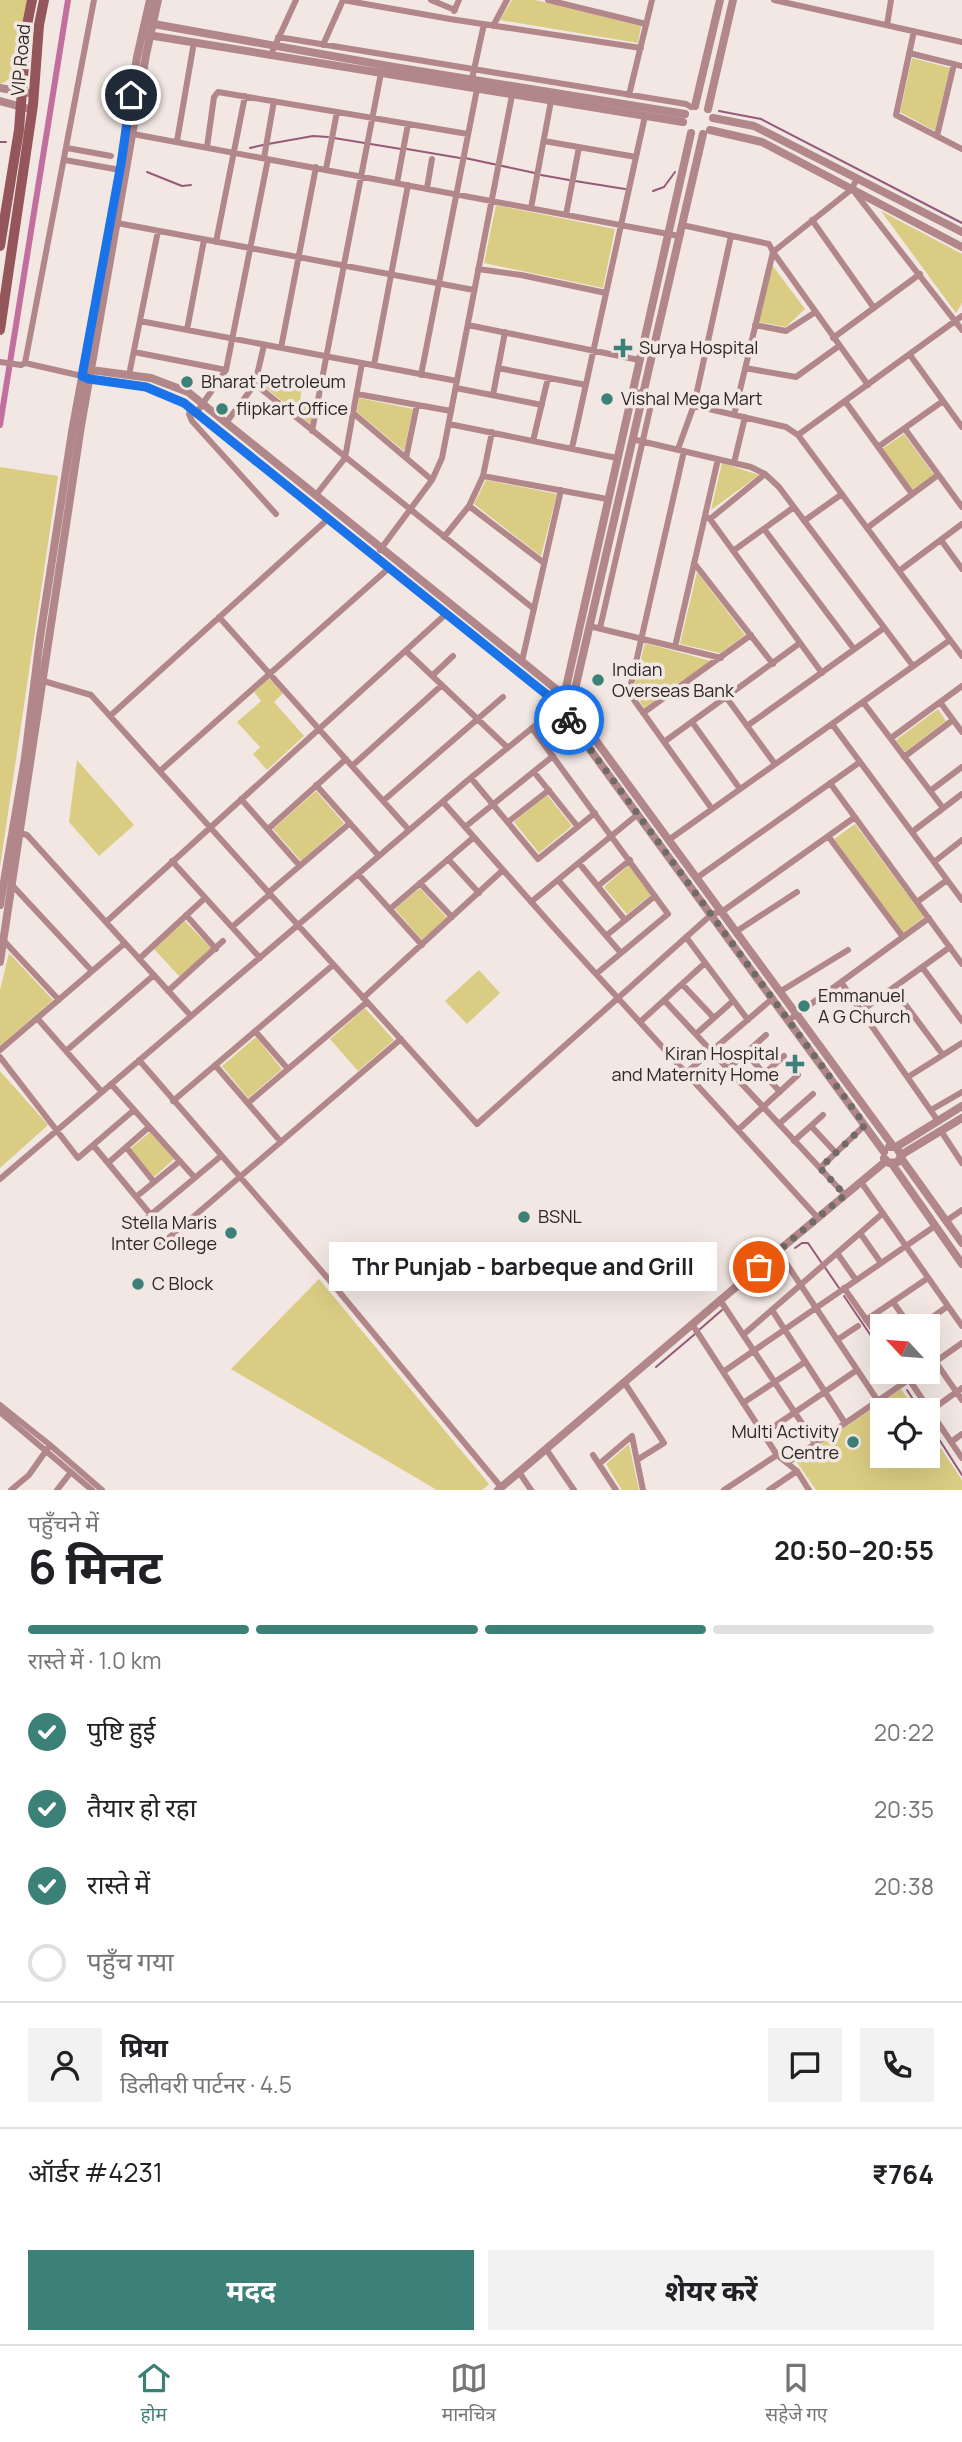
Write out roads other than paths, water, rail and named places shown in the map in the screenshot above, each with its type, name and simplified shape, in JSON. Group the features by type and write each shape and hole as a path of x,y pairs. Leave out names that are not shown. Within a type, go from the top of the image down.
{"main road":[{"name":"VIP Road","path":"0,330 27,108 27,25 32,0"},
{"name":"VIP Road","path":"28,93 44,0"},
{"name":"VIP Road","path":"0,246 19,130 27,108"}],"street":[{"path":"23,364 65,160 94,0"},
{"path":"149,23 150,0"},
{"path":"0,905 39,680 120,170 146,34 158,0"},
{"path":"275,46 296,0"},
{"path":"323,45 343,0 640,48"},
{"path":"431,0 455,9"},
{"path":"450,19 459,0"},
{"path":"493,26 507,0"},
{"path":"548,0 646,24"},
{"path":"629,95 652,0"},
{"path":"689,112 720,0"},
{"path":"713,118 708,108 733,0"},
{"path":"774,0 962,42"},
{"path":"887,25 891,0"},
{"path":"149,23 472,79 551,101 646,116 708,108"},
{"path":"421,374 477,89 472,79 484,24"},
{"path":"914,31 896,115 962,149"},
{"path":"146,34 194,42 275,46 323,45 686,104 691,133 607,499 568,697 559,706"},
{"path":"87,375 133,134 146,34"},
{"path":"177,141 194,42"},
{"path":"275,46 382,73 477,89 512,90 689,112"},
{"path":"909,53 958,65 937,136"},
{"path":"312,431 382,73"},
{"path":"0,88 28,93"},
{"path":"374,556 432,480 442,458 512,90"},
{"path":"207,147 218,92 468,134"},
{"path":"216,242 245,96"},
{"path":"0,101 27,108"},
{"path":"274,101 251,248 226,370 203,404 189,414 192,421 276,514"},
{"path":"531,208 551,101"},
{"path":"326,169 337,112"},
{"path":"572,449 646,116"},
{"path":"0,1178 568,697 589,626 681,225 706,132 713,118"},
{"path":"713,118 754,126 962,232"},
{"path":"397,183 408,124"},
{"path":"0,229 3,193 19,130"},
{"path":"691,133 706,132 762,142 962,247"},
{"path":"133,134 679,236"},
{"path":"544,141 636,157"},
{"path":"566,215 579,147"},
{"path":"67,148 111,156"},
{"path":"427,188 432,159"},
{"path":"65,160 120,170"},
{"path":"281,348 316,167"},
{"path":"734,415 773,253 852,189 858,178"},
{"path":"374,365 408,185"},
{"path":"852,189 920,274 960,318 962,330"},
{"path":"812,220 874,308"},
{"path":"117,223 474,290"},
{"path":"681,225 769,244 814,313 868,385"},
{"path":"129,375 158,231"},
{"path":"712,808 629,693 681,450 694,405 731,236"},
{"path":"187,330 204,240"},
{"path":"478,269 606,293"},
{"path":"833,338 920,274"},
{"path":"755,325 786,331 814,313"},
{"path":"798,435 960,318"},
{"path":"140,321 421,374 493,395 542,405"},
{"path":"468,325 639,360"},
{"path":"493,395 505,332"},
{"path":"226,423 256,380 264,345"},
{"path":"745,368 796,377 839,346"},
{"path":"134,352 226,370"},
{"path":"910,355 962,426"},
{"path":"0,362 146,387 170,396 194,410 559,706 865,1125 962,1264"},
{"path":"316,495 345,458 362,363"},
{"path":"498,368 586,385"},
{"path":"87,375 129,375 170,383 187,392 568,697 594,738 723,911 962,1243"},
{"path":"533,441 548,378"},
{"path":"256,380 321,387"},
{"path":"256,380 312,431 534,610"},
{"path":"632,391 786,427 798,435 962,656"},
{"path":"357,394 451,411"},
{"path":"600,628 653,396"},
{"path":"845,401 912,494"},
{"path":"878,447 943,401"},
{"path":"406,458 417,405"},
{"path":"353,413 432,480"},
{"path":"734,463 745,417"},
{"path":"449,424 617,458"},
{"path":"905,429 962,508"},
{"path":"444,537 469,506 483,476 492,432"},
{"path":"632,439 718,458 751,467 765,474 779,487 913,666"},
{"path":"676,647 694,563 707,518 718,458"},
{"path":"707,518 765,474"},
{"path":"867,528 938,475"},
{"path":"483,476 607,499"},
{"path":"522,662 561,490"},
{"path":"804,521 842,494"},
{"path":"469,506 544,563"},
{"path":"733,551 794,507"},
{"path":"707,518 822,673"},
{"path":"110,716 328,519"},
{"path":"899,571 962,524"},
{"path":"764,529 854,649"},
{"path":"941,540 962,569"},
{"path":"694,563 772,664"},
{"path":"160,771 389,568"},
{"path":"106,922 446,614"},
{"path":"219,617 409,830"},
{"path":"589,626 721,658"},
{"path":"747,726 884,628"},
{"path":"643,713 751,635"},
{"path":"670,839 950,640"},
{"path":"664,743 800,643"},
{"path":"406,651 508,748"},
{"path":"433,675 453,656"},
{"path":"39,680 91,695 477,1124 712,914 723,911 855,817"},
{"path":"0,962 20,833 39,680"},
{"path":"352,766 442,685"},
{"path":"891,738 962,686"},
{"path":"383,801 503,696"},
{"path":"726,697 775,764"},
{"path":"863,702 943,808"},
{"path":"940,702 962,732"},
{"path":"904,757 953,720"},
{"path":"692,723 740,789"},
{"path":"832,724 962,900"},
{"path":"532,728 668,914 596,974"},
{"path":"465,827 553,756"},
{"path":"268,829 346,759"},
{"path":"698,877 860,762"},
{"path":"930,792 962,767"},
{"path":"534,772 578,827"},
{"path":"471,778 538,859 595,813"},
{"path":"830,783 962,964"},
{"path":"316,785 379,856"},
{"path":"508,822 549,790"},
{"path":"912,832 962,794"},
{"path":"241,799 300,866"},
{"path":"443,802 818,1218"},
{"path":"531,902 638,814"},
{"path":"232,927 350,823"},
{"path":"20,833 27,835 191,1016"},
{"path":"828,836 903,937"},
{"path":"390,909 474,837"},
{"path":"934,862 962,840"},
{"path":"448,859 478,893"},
{"path":"598,886 630,860"},
{"path":"172,861 260,958"},
{"path":"579,863 625,920"},
{"path":"248,1103 365,1000 503,870"},
{"path":"358,874 422,945"},
{"path":"558,880 621,953"},
{"path":"917,902 947,880"},
{"path":"420,883 452,917"},
{"path":"12,885 92,971"},
{"path":"737,931 797,892"},
{"path":"607,934 655,896"},
{"path":"139,959 205,898"},
{"path":"186,915 216,949"},
{"path":"789,1020 929,918"},
{"path":"686,937 748,1020"},
{"path":"4,941 59,1000"},
{"path":"168,991 223,941"},
{"path":"0,1050 125,943"},
{"path":"861,1011 950,947"},
{"path":"780,991 819,970 848,950"},
{"path":"640,1022 705,963"},
{"path":"173,1101 333,965"},
{"path":"922,967 962,1021"},
{"path":"66,1051 154,975"},
{"path":"841,982 938,1121"},
{"path":"682,984 714,1018"},
{"path":"893,988 943,1055"},
{"path":"686,1073 773,998"},
{"path":"664,1000 845,1195"},
{"path":"696,1034 733,1000"},
{"path":"37,1018 102,1092"},
{"path":"256,1031 289,1069"},
{"path":"728,1069 766,1035"},
{"path":"158,1247 401,1039"},
{"path":"908,1077 962,1043"},
{"path":"746,1053 780,1091"},
{"path":"764,1074 784,1056"},
{"path":"0,1057 78,1158 134,1110"},
{"path":"139,1060 331,1283 500,1489 624,1382 695,1330 720,1300 861,1182 962,1118"},
{"path":"215,1065 281,1142"},
{"path":"738,1130 798,1075"},
{"path":"111,1084 195,1178"},
{"path":"931,1110 962,1091"},
{"path":"779,1124 813,1094"},
{"path":"884,1152 962,1106"},
{"path":"794,1141 823,1115"},
{"path":"820,1168 865,1125"},
{"path":"811,1126 836,1153"},
{"path":"108,1163 149,1127"},
{"path":"941,1131 962,1163"},
{"path":"93,1145 151,1215"},
{"path":"126,1147 154,1182"},
{"path":"142,1222 222,1156"},
{"path":"136,1197 180,1161"},
{"path":"861,1182 962,1326"},
{"path":"946,1220 962,1210"},
{"path":"743,1335 883,1213"},
{"path":"723,1372 935,1226"},
{"path":"860,1233 881,1263"},
{"path":"778,1251 876,1398"},
{"path":"837,1254 856,1280"},
{"path":"866,1320 928,1278"},
{"path":"844,1289 870,1326"},
{"path":"720,1300 816,1443"},
{"path":"893,1302 902,1314"},
{"path":"937,1314 948,1306"},
{"path":"772,1310 845,1423"},
{"path":"837,1340 858,1326"},
{"path":"695,1330 777,1455 797,1471 809,1490"},
{"path":"940,1358 962,1343"},
{"path":"743,1403 806,1362"},
{"path":"940,1368 959,1390 962,1401"},
{"path":"763,1434 857,1370"},
{"path":"624,1382 664,1443 637,1460"},
{"path":"882,1398 902,1384"},
{"path":"940,1404 959,1390"},
{"path":"0,1405 92,1490"},
{"path":"787,1463 870,1406"},
{"path":"0,1412 102,1490"},
{"path":"940,1425 962,1458"},
{"path":"951,1441 962,1434"},
{"path":"599,1464 632,1436 643,1490"},
{"path":"11,1490 29,1475 48,1447"},
{"path":"546,1449 574,1490"},
{"path":"593,1455 617,1490"},
{"path":"724,1490 777,1455"},
{"path":"769,1490 797,1471"},
{"path":"57,1490 71,1472"},
{"path":"519,1472 531,1490"}],"waterway":[{"path":"0,425 68,0"},
{"path":"719,111 761,119 962,223"},
{"path":"268,144 313,136 328,137"},
{"path":"334,138 401,149"},
{"path":"0,142 6,142"},
{"path":"250,148 263,145"},
{"path":"407,149 460,158"},
{"path":"465,158 535,173"},
{"path":"147,172 182,186 191,185"},
{"path":"653,191 664,187 675,172"},
{"path":"541,175 569,180"},
{"path":"575,181 625,189"},
{"path":"795,1248 802,1243 808,1243 821,1262"},
{"path":"824,1266 839,1288"},
{"path":"844,1296 870,1334"},
{"path":"699,1330 722,1310"},
{"path":"656,1367 695,1334"},
{"path":"907,1390 912,1398"},
{"path":"940,1441 962,1475"}],"place":[{"name":"Surya Hospital","path":"623,348"},
{"name":"Bharat Petroleum","path":"187,382"},
{"name":"Vishal Mega Mart","path":"607,399"},
{"name":"flipkart Office","path":"222,409"},
{"name":"Indian Overseas Bank","path":"598,680"},
{"name":"Emmanuel A G Church","path":"804,1006"},
{"name":"Kiran Hospital and Maternity Home","path":"795,1064"},
{"name":"BSNL","path":"524,1217"},
{"name":"Stella Maris Inter College","path":"231,1233"},
{"name":"Thr Punjab - barbeque and Grill","path":"759,1267"},
{"name":"C Block","path":"138,1284"},
{"name":"Multi Activity Centre","path":"853,1442"}]}
